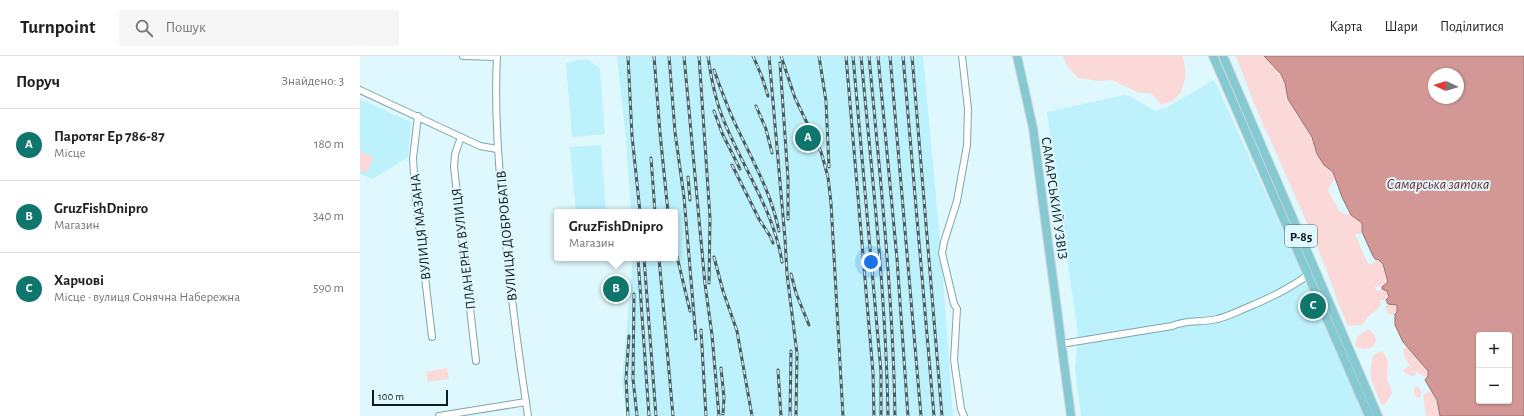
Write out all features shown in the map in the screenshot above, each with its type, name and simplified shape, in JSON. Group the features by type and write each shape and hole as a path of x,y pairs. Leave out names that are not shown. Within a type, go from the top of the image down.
{"main road":[{"name":"САМАРСЬКИЙ УЗВІЗ","path":"1017,56 1033,128 1071,416"},
{"name":"Р-85","path":"1214,56 1369,416"},
{"name":"Р-85","path":"1223,56 1378,416"}],"street":[{"path":"463,56 497,57"},
{"path":"962,56 968,109 967,145 957,201 942,253 954,304 957,309 954,360 961,409 964,416"},
{"name":"ВУЛИЦЯ ДОБРОБАТІВ","path":"497,57 495,105 497,149 512,303 528,416"},
{"path":"360,90 480,146 497,149"},
{"name":"ВУЛИЦЯ МАЗАНА","path":"418,116 413,158 415,191 432,337"},
{"name":"ПЛАНЕРНА ВУЛИЦЯ","path":"461,137 453,160 476,361"},
{"path":"1061,344 1172,326 1185,322 1224,318 1274,296 1294,286 1308,276"},
{"path":"439,416 526,402"}],"shaded area":[{"path":"617,56 923,56 941,251 953,416 626,416 622,379 633,261 678,261 678,209 631,209 626,139"},
{"path":"1063,56 1183,56 1186,75 1181,92 1171,102 1161,105 1152,94 1137,92 1112,80 1099,81 1078,78 1067,66"},
{"path":"1236,56 1264,56 1281,74 1285,83 1288,99 1312,137 1317,154 1324,165 1333,172 1335,178 1328,190 1339,211 1344,214 1351,215 1362,223 1361,234 1355,234 1367,262 1370,265 1379,259 1383,263 1388,282 1382,287 1375,286 1376,290 1378,291 1384,289 1387,291 1389,297 1386,300 1380,300 1379,307 1362,325 1348,326 1311,232 1253,101"},
{"path":"577,60 588,60 600,68 605,134 572,137 566,63"},
{"path":"1214,80 1283,230 1364,416 1081,416 1075,368 1078,335 1047,112 1125,95 1155,111 1167,107"},
{"path":"360,99 411,122 408,157 373,179 360,174"},
{"path":"601,145 606,209 576,209 570,147"},
{"path":"360,151 374,158 366,173 360,170"},
{"path":"1388,304 1397,304 1397,312 1394,315 1389,314 1385,308"},
{"path":"1369,329 1376,340 1373,347 1365,349 1356,347 1355,344 1357,338"},
{"path":"1404,348 1407,348 1420,361 1426,369 1428,377 1411,367 1404,354"},
{"path":"1383,351 1388,361 1387,379 1392,392 1384,405 1381,404 1371,376 1373,356"},
{"path":"1409,366 1416,371 1415,376 1405,373 1403,370"},
{"path":"447,368 449,379 428,382 426,372"},
{"path":"1415,387 1418,387 1421,391 1421,397 1416,397 1414,391"},
{"path":"1432,390 1437,400 1440,416 1426,416 1423,395"}],"water":[{"name":"Самарська затока","path":"1264,56 1524,56 1524,416 1440,416 1437,400 1425,380 1428,376 1428,371 1403,342 1395,325 1397,305 1388,304 1386,300 1389,297 1387,291 1382,289 1382,287 1388,282 1383,264 1373,256 1362,232 1362,223 1351,215 1342,197 1333,172 1324,165 1317,154 1312,137 1288,99 1285,83 1281,74"}],"railway":[{"path":"628,56 632,136 640,209"},
{"path":"654,56 668,209"},
{"path":"669,56 675,132 684,197 696,339"},
{"path":"684,56 719,416"},
{"path":"699,56 710,218 709,283"},
{"path":"708,56 710,72 718,105 765,207 778,243 782,262"},
{"path":"753,56 768,96"},
{"path":"769,56 787,274 797,354 796,416"},
{"path":"781,56 795,98 821,152 828,177 831,203 843,416"},
{"path":"819,56 826,101 829,167"},
{"path":"846,56 873,373 874,416"},
{"path":"853,56 881,372 881,416"},
{"path":"861,56 881,281 887,371 888,416"},
{"path":"869,56 889,281 895,416"},
{"path":"878,56 897,259 908,416"},
{"path":"890,56 921,416"},
{"path":"903,56 934,416"},
{"path":"912,56 942,416"},
{"path":"780,63 788,179 788,219"},
{"path":"714,70 733,119 771,202 779,231"},
{"path":"756,106 766,129 772,153"},
{"path":"714,111 722,133 740,169"},
{"path":"651,158 655,209"},
{"path":"732,165 759,219 773,243"},
{"path":"688,177 690,200"},
{"path":"714,257 723,291 737,331 752,416"},
{"path":"638,261 649,416"},
{"path":"644,261 656,416"},
{"path":"659,261 673,416"},
{"path":"678,261 690,311"},
{"path":"791,274 796,293 809,325"},
{"path":"634,294 633,379 637,416"},
{"path":"701,330 706,416"},
{"path":"628,416 626,379 629,336"},
{"path":"790,416 791,351"},
{"path":"721,368 724,398 723,414"},
{"path":"778,370 781,416"}],"place":[{"name":"Паротяг Ер 786-87","path":"808,138"},
{"name":"GruzFishDnipro","path":"616,289"},
{"name":"Харчові","path":"1313,306"}]}
